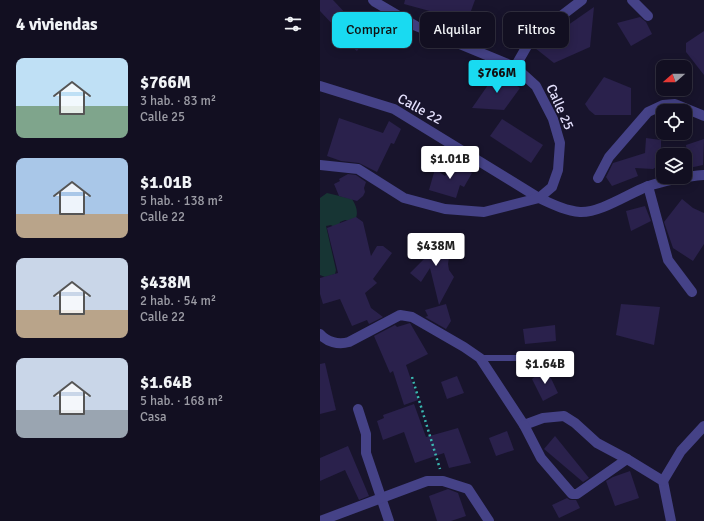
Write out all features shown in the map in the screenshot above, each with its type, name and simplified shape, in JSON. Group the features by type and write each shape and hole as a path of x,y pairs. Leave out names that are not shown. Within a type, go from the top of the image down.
{"street":[{"name":"Calle 25","path":"373,0 416,26 515,67 536,86 553,119 560,143 558,170 552,187 539,198"},
{"path":"515,67 531,39 582,0"},
{"path":"632,0 648,16"},
{"name":"Calle 22","path":"320,86 394,109 539,198 558,207 581,212 599,209 648,186 704,175"},
{"path":"598,178 609,157 648,112 663,105 674,104 704,116"},
{"path":"320,165 358,169 404,198 445,209 484,212 539,198"},
{"path":"648,186 668,260 692,292"},
{"path":"320,334 325,339 341,344 349,342 400,315 412,317 464,347 480,358 524,425 541,458 572,494 577,494 627,459"},
{"path":"358,409 366,434 366,453 390,521"},
{"path":"524,425 543,418 564,416 575,423 597,443 663,481"},
{"path":"671,521 663,481 681,451 704,426"},
{"path":"320,521 427,482 443,481 468,489 489,521"}],"lane":[{"path":"480,358 517,358"}],"path":[{"path":"412,377 443,481"}],"green space":[{"path":"327,193 352,199 357,213 354,222 345,220 340,222 339,226 326,226 336,270 335,274 325,277 320,275 320,198"}],"building":[{"path":"320,0 333,0 344,12 332,12 332,24 320,11"},
{"path":"405,0 475,0 471,12 433,12 404,4"},
{"path":"594,7 590,47 554,63 535,48 569,48 569,24"},
{"path":"640,17 646,22 652,34 631,46 617,23"},
{"path":"704,31 704,75 686,52 686,43"},
{"path":"497,72 520,88 504,110 472,108"},
{"path":"604,77 631,88 631,115 595,115 589,110 585,104"},
{"path":"339,118 383,133 389,121 401,129 394,144 391,143 377,172 359,163 341,161 327,156"},
{"path":"502,119 543,145 531,163 490,136"},
{"path":"646,138 661,140 661,148 656,148 656,167 653,169 635,168 638,176 612,186 606,177 613,163 645,153"},
{"path":"704,139 703,165 692,167 692,148 686,148 686,145"},
{"path":"454,161 472,173 464,187 460,185 456,198 429,190 435,169 445,176"},
{"path":"348,174 356,175 366,182 364,188 365,192 357,201 339,196 334,184"},
{"path":"682,199 693,208 704,213 704,244 693,261 673,248 664,222"},
{"path":"645,206 651,221 631,231 626,211"},
{"path":"356,217 363,222 371,256 377,246 383,246 392,253 373,279 377,283 365,293 371,308 383,317 369,324 367,320 352,326 340,299 323,304 320,294 320,278 338,273 327,228"},
{"path":"444,241 450,251 448,264 449,270 454,277 439,305 430,268 421,282 410,273 425,258 420,242"},
{"path":"446,304 451,321 446,329 425,317 428,316 425,310"},
{"path":"621,304 660,307 654,345 616,335"},
{"path":"410,323 428,354 406,365 418,400 404,405 393,371 390,373 374,336 395,325 397,327"},
{"path":"555,325 556,341 525,344 523,329"},
{"path":"325,363 336,410 320,414 320,364"},
{"path":"546,368 558,393 543,401 532,379"},
{"path":"457,376 464,393 447,399 441,382"},
{"path":"414,404 426,437 458,428 471,463 449,468 444,453 415,463 404,432 383,440 377,421 384,418 383,415"},
{"path":"507,431 514,450 496,456 489,438"},
{"path":"555,436 589,478 583,482 544,449"},
{"path":"348,446 369,496 359,500 345,470 320,481 320,458"},
{"path":"630,471 639,498 615,506 606,481"},
{"path":"448,489 458,493 466,516 451,521 437,521 429,496"},
{"path":"567,498 570,500 576,500 580,508 559,518 552,505"}]}
